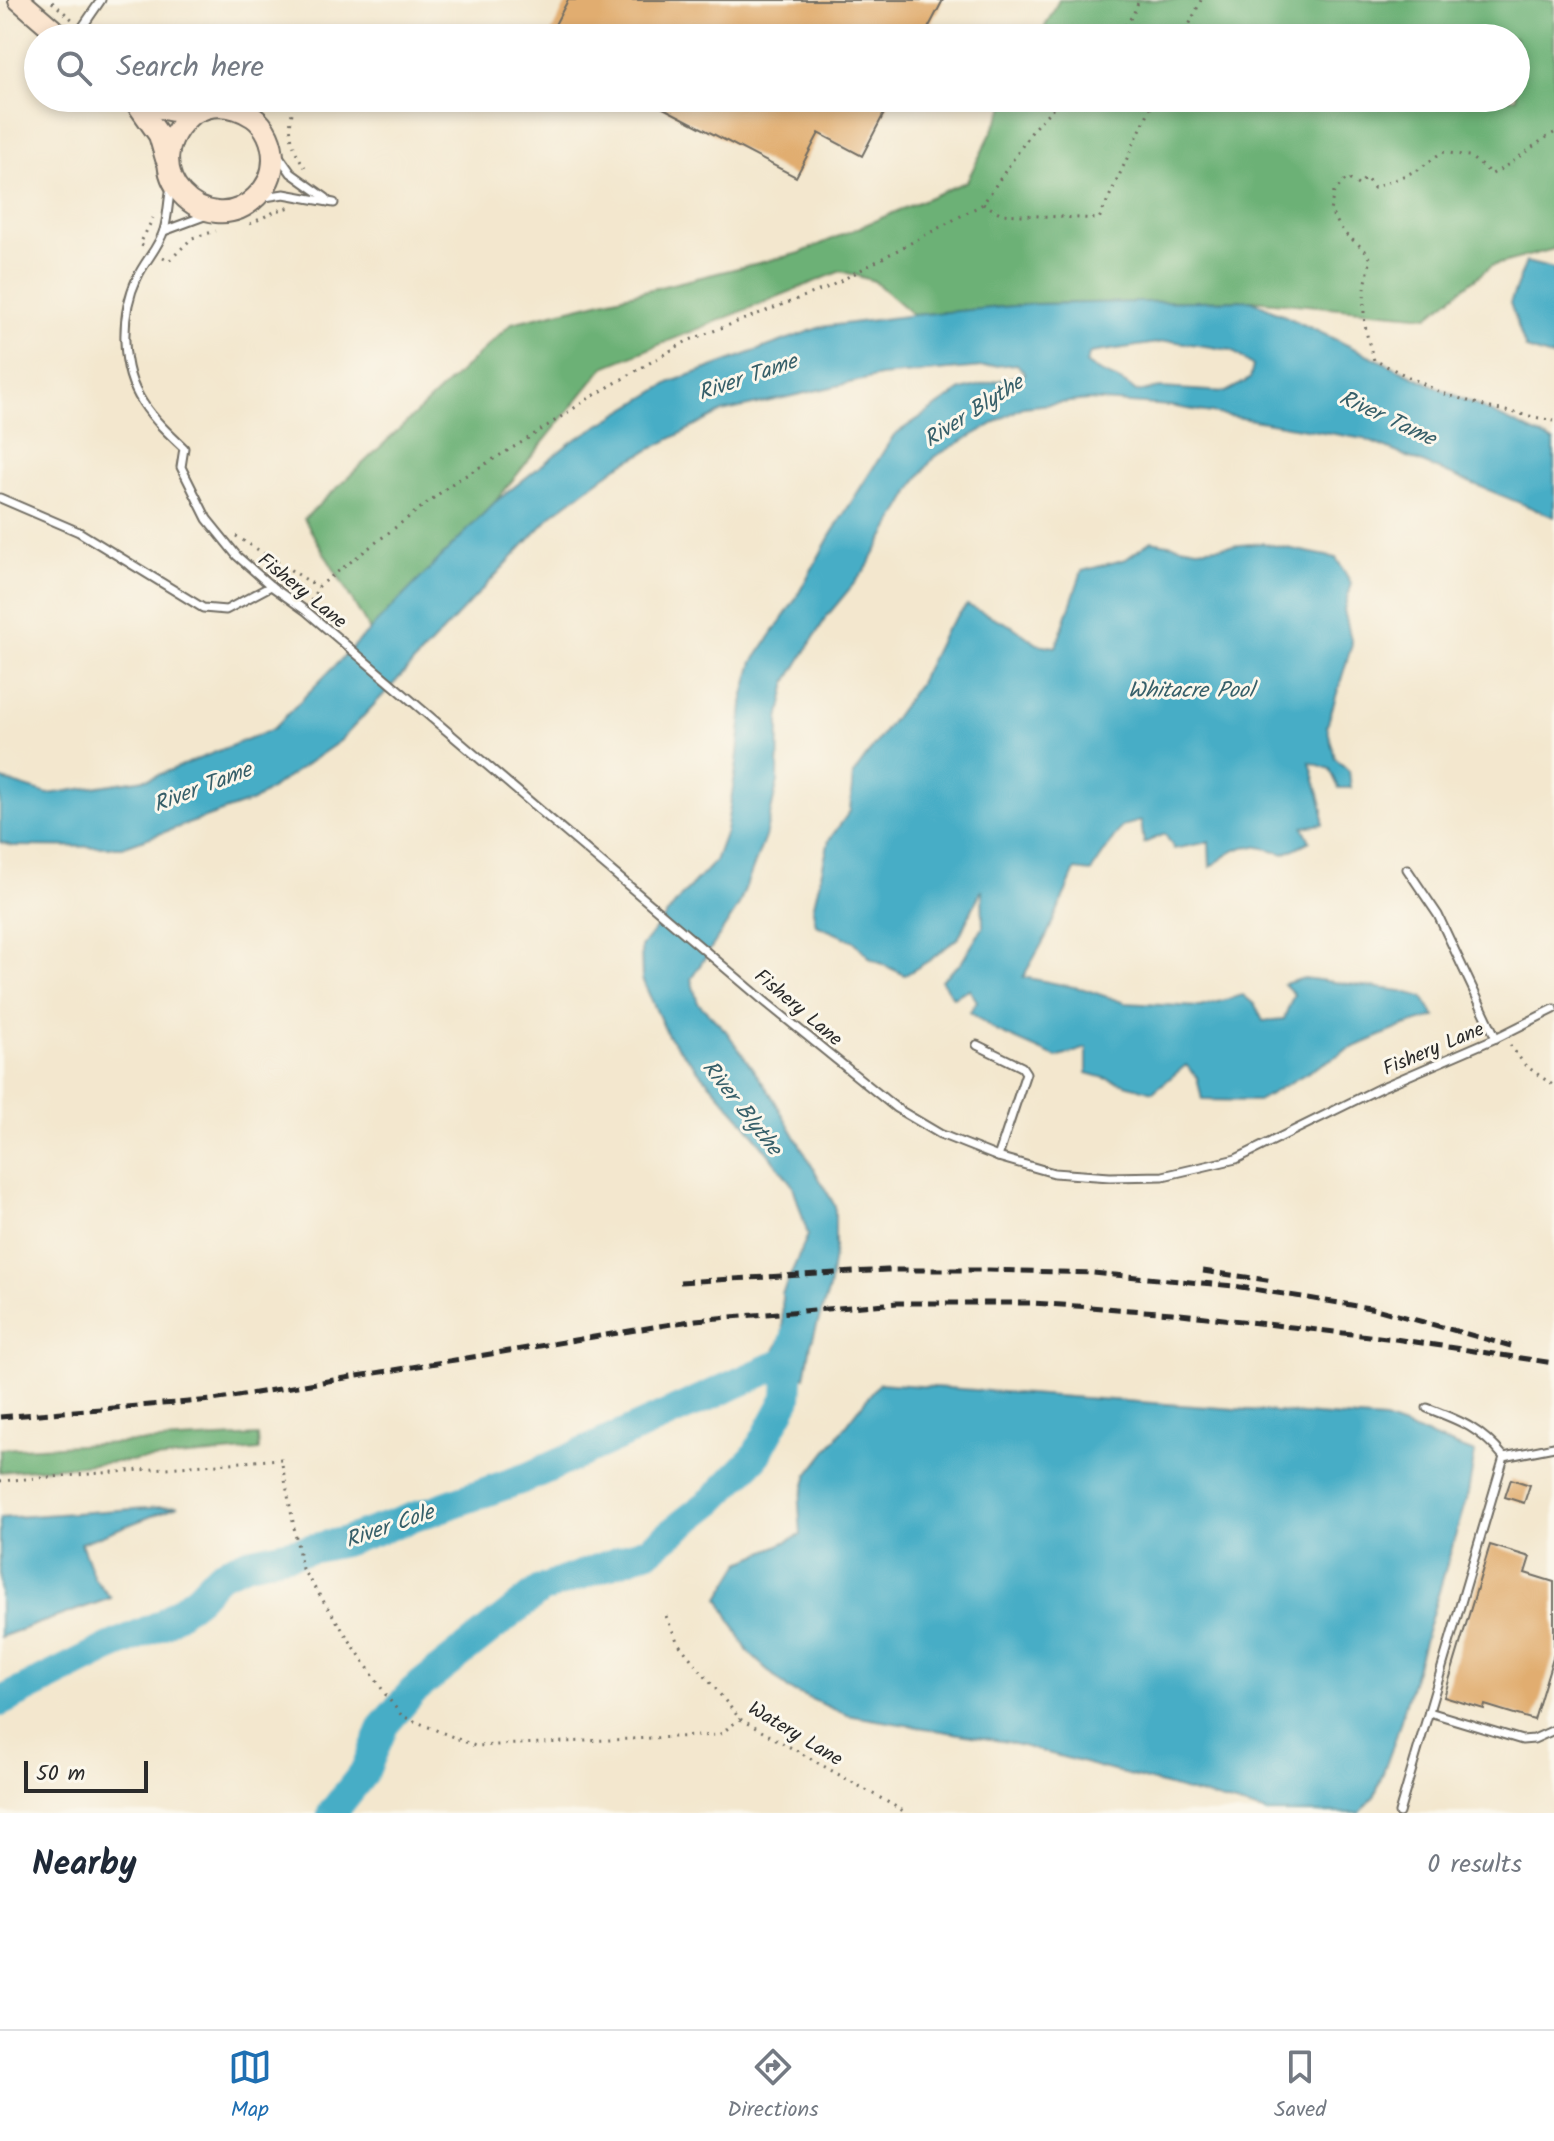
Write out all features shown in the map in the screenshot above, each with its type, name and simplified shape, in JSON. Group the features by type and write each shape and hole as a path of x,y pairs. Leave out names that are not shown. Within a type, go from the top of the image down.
{"street":[{"path":"19,0 47,24"},
{"path":"144,112 159,135 171,174 190,202 216,211 229,211 252,201 263,191 270,178 272,148 261,125 243,112"},
{"path":"180,112 197,112"},
{"path":"171,174 168,151 173,136 181,123 193,113"}],"lane":[{"path":"85,24 101,0"},
{"path":"252,201 284,194 334,203 291,173 272,148"},
{"path":"171,174 164,231 216,211"},
{"name":"Fishery Lane","path":"164,231 137,277 128,301 125,330 128,366 140,400 184,448 181,467 207,519 237,556 763,1000 896,1108 940,1134 998,1157 1054,1173 1110,1177 1163,1176 1236,1159 1380,1088 1496,1038 1554,1009"},
{"path":"0,498 79,532 203,608 226,610 271,586"},
{"path":"1407,869 1438,915 1496,1038"},
{"path":"977,1045 1022,1067 1026,1073 998,1157"},
{"path":"1427,1408 1471,1425 1484,1434 1504,1457"},
{"path":"1504,1457 1554,1447"},
{"path":"1399,1813 1504,1457"},
{"path":"1429,1712 1522,1740 1534,1739 1554,1730"}],"path":[{"path":"1126,24 1139,0"},
{"path":"1190,24 1201,0"},
{"path":"290,112 289,130 295,154 308,171"},
{"path":"207,519 318,587 453,483 687,341 829,287 983,204 1035,127 1049,112"},
{"path":"983,204 1002,214 1099,219 1149,112"},
{"path":"1554,133 1492,174 1469,156 1442,152 1418,170 1374,188 1366,178 1358,185 1347,178 1334,192 1330,211 1345,234 1371,259 1362,302 1364,331 1374,360 1442,393 1491,408 1554,421"},
{"path":"140,244 158,209"},
{"path":"1496,1038 1508,1042 1525,1065 1554,1086"},
{"path":"0,1481 281,1459 302,1569 402,1716 475,1746 719,1735 740,1719"},
{"name":"Watery Lane","path":"666,1616 678,1643 740,1719 907,1813"}],"green space":[{"path":"1059,0 1554,0 1554,249 1491,266 1428,316 1251,300 1035,304 913,315 874,281 841,271 604,367 494,503 371,632 304,519 512,323 800,253 967,181 1002,112 1530,112 1530,24 1046,24"},
{"path":"258,1436 259,1450 0,1472 0,1449"}],"water":[{"path":"1526,262 1554,269 1554,358 1526,349 1510,303"},
{"name":"River Tame","path":"1251,300 1554,442 1554,517 1364,439 1170,406 1088,400 1023,407 934,457 917,480 866,569 827,616 787,682 779,719 778,781 765,837 738,907 691,979 698,1003 726,1031 772,1096 835,1206 835,1248 829,1289 811,1344 805,1377 770,1362 783,1334 782,1294 808,1235 793,1186 744,1122 668,1036 642,979 641,947 715,861 726,831 744,695 753,662 795,600 830,536 894,435 961,390 1025,374 1017,364 880,376 722,412 618,466 554,513 340,741 253,801 122,847 12,846 0,842 0,779 48,794 151,778 273,729 494,503 571,442 671,382 821,327 1035,304","holes":["1171,341 1231,350 1253,366 1250,379 1226,392 1161,388 1136,392 1086,363 1090,353"]},
{"name":"Whitacre Pool","path":"1151,541 1197,549 1262,543 1336,558 1351,583 1344,610 1352,644 1327,726 1335,758 1349,771 1351,788 1339,788 1330,769 1310,762 1323,809 1323,824 1303,827 1310,841 1284,854 1260,847 1244,847 1210,867 1209,842 1174,849 1165,834 1144,843 1141,821 1122,826 1091,872 1075,870 1047,935 1023,977 1084,989 1125,1003 1200,1007 1243,995 1255,1005 1263,1021 1284,1019 1294,994 1284,984 1304,978 1401,991 1423,997 1435,1017 1404,1026 1345,1051 1258,1101 1202,1100 1197,1077 1186,1065 1153,1092 1087,1073 1087,1048 1057,1058 996,1031 970,1012 977,1001 969,989 953,997 941,980 961,963 983,927 982,889 959,937 905,975 871,959 854,941 816,925 813,909 829,840 850,811 853,775 919,683 945,630 967,605 1012,626 1037,644 1056,647 1082,571 1126,559"},
{"path":"879,1383 1385,1420 1475,1453 1468,1493 1395,1740 1375,1795 1360,1813 1268,1813 1007,1742 847,1715 788,1689 748,1652 719,1598 741,1562 801,1535 799,1504 808,1475"},
{"path":"178,1506 81,1543 94,1578 111,1598 0,1637 0,1518"}],"building":[{"path":"568,0 943,0 930,24 555,24"},
{"path":"671,112 885,112 862,156 819,133 796,177"},
{"path":"1511,1479 1530,1485 1524,1503 1505,1497"},
{"path":"1490,1545 1530,1557 1525,1573 1554,1582 1554,1654 1534,1720 1485,1705 1484,1709 1444,1697"}],"waterway":[{"name":"River Blythe","path":"332,1813 365,1771 384,1725 413,1691 540,1590 649,1550 713,1500 755,1457 787,1398 789,1360 797,1332"},
{"name":"River Cole","path":"0,1702 163,1624 198,1597 220,1574 248,1562 343,1542 528,1477 789,1360"}],"railway":[{"path":"680,1282 887,1270 1093,1273 1234,1286 1376,1309 1511,1346"},
{"path":"1203,1271 1274,1281"},
{"path":"0,1417 213,1400 696,1320 897,1303 1034,1303 1172,1313 1395,1339 1554,1363"}]}
